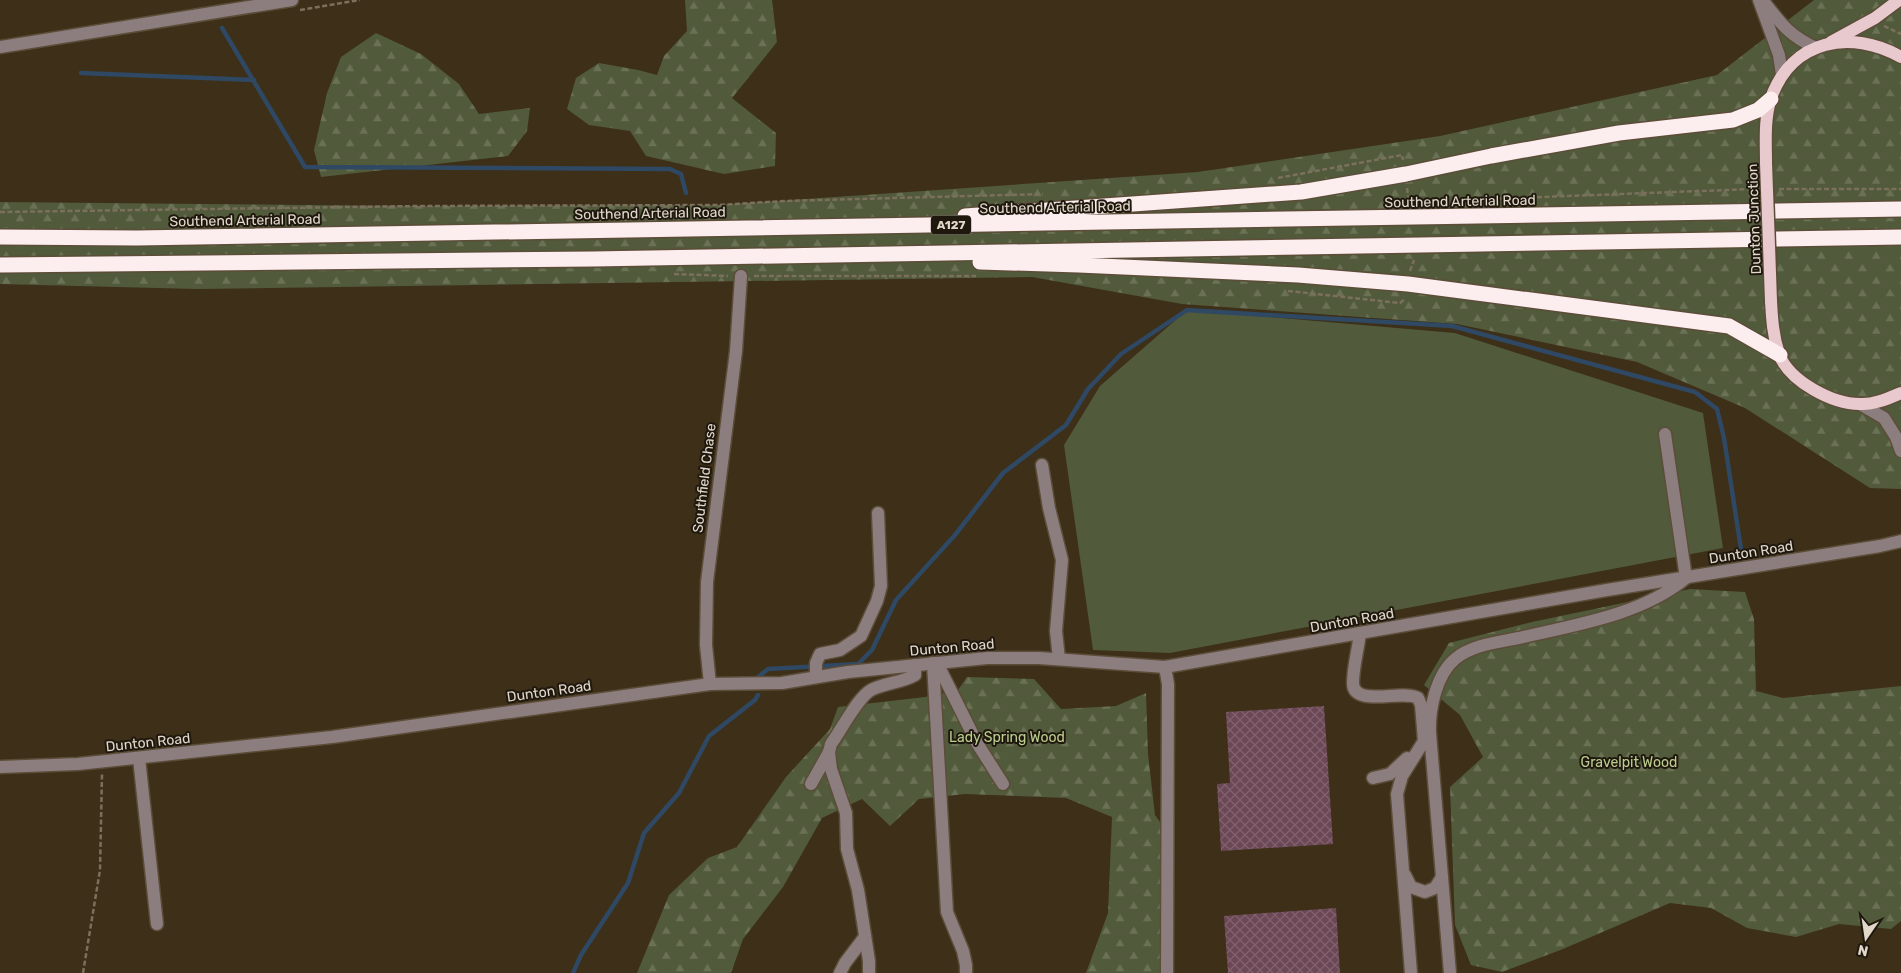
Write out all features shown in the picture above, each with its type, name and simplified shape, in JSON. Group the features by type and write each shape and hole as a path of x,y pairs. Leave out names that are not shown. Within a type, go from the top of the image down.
{"highway":[{"path":"830,227 1040,209 1301,192 1619,133 1733,120 1758,110 1771,99"},
{"name":"Southend Arterial Road","path":"0,237 137,238 1901,210"},
{"name":"A127","path":"0,265 742,256 1901,237"},
{"path":"742,256 1079,264 1298,275 1408,284 1729,326 1780,355"}],"main road":[{"path":"1821,46 1875,18 1899,0"},
{"name":"Dunton Junction","path":"1901,57 1886,49 1858,42 1821,46 1796,61 1782,75 1771,99 1766,127 1773,331 1780,355 1790,372 1812,389 1836,399 1860,404 1877,402 1901,393"}],"street":[{"path":"0,46 292,0"},
{"path":"1761,0 1785,29 1803,42 1821,46"},
{"path":"1761,0 1779,55 1782,75"},
{"name":"Southfield Chase","path":"710,684 706,645 707,582 736,351 741,276"},
{"path":"1860,404 1884,418 1896,437 1901,451"},
{"path":"1450,973 1430,726 1435,696 1447,667 1463,653 1479,647 1590,620 1643,604 1657,598 1686,578 1665,434"},
{"path":"1042,465 1049,508 1062,560 1056,631 1059,659"},
{"path":"816,677 816,663 820,654 840,650 861,636 877,601 881,586 878,513"},
{"name":"Dunton Road","path":"0,767 102,762 332,737 710,684 782,683 848,672 987,658 1059,659 1165,667 1901,541"},
{"path":"1360,634 1353,684 1355,690 1361,696 1366,697 1406,694 1417,697 1420,705 1424,733 1422,745 1402,776 1397,794 1411,973"},
{"path":"935,663 977,743 1003,784"},
{"path":"935,663 947,912 963,951 966,973"},
{"path":"811,784 832,744 861,698 870,691 908,680 915,676 915,665"},
{"path":"1165,667 1168,684 1167,973"},
{"path":"1374,778 1394,771 1404,762 1424,733"},
{"path":"829,752 831,770 846,813 847,850 858,890 869,961 869,973"},
{"path":"139,758 157,924"},
{"path":"1404,872 1411,887 1425,892 1435,888 1442,877"},
{"path":"840,973 844,963 864,938"}],"path":[{"path":"1884,26 1901,34"},
{"path":"1277,178 1402,155 1405,167"},
{"path":"1407,182 1408,202 1418,202"},
{"path":"1458,200 1755,189"},
{"path":"1775,189 1901,189"},
{"path":"0,212 420,206 718,205 784,201 1051,194"},
{"path":"674,274 741,276 985,276"},
{"path":"1281,290 1400,303 1405,300 1406,295"},
{"path":"83,973 100,870 102,762"}],"green space":[{"path":"685,0 772,0 777,42 732,98 776,133 775,166 724,174 646,156 630,131 589,125 567,109 576,78 599,63 657,75 664,56 687,31"},
{"path":"1814,0 1901,0 1901,489 1870,488 1745,408 1637,362 1457,324 1182,304 1032,277 197,289 0,284 0,202 421,206 718,205 1198,172 1440,136 1717,75"},
{"path":"376,33 421,54 459,84 479,114 530,108 527,131 508,156 321,177 314,150 327,93 341,57"},
{"path":"1187,310 1455,333 1703,413 1723,548 1170,653 1093,650 1064,445 1100,386"},
{"name":"Gravelpit Wood","path":"1690,589 1745,592 1754,619 1756,691 1783,698 1901,686 1901,921 1891,929 1839,924 1796,937 1747,928 1711,908 1670,903 1563,949 1502,972 1471,965 1455,925 1450,787 1483,757 1460,715 1424,685 1449,643 1532,622"},
{"name":"Lady Spring Wood","path":"967,677 1034,679 1061,709 1116,706 1146,693 1148,754 1155,815 1160,822 1160,973 1086,973 1108,913 1112,817 1066,798 965,794 919,799 890,826 862,799 822,818 783,887 743,939 731,973 637,973 669,895 708,858 737,847 786,777 830,729 838,707 925,697 958,690"}],"building":[{"path":"1324,706 1333,844 1221,851 1217,784 1230,783 1226,712"},
{"path":"1336,908 1340,973 1228,973 1224,916"}],"waterway":[{"path":"222,28 305,167 670,169 681,174 686,193"},
{"path":"81,73 254,80"},
{"path":"757,678 768,669 858,664 872,650 896,600 955,535 1003,473 1066,425 1088,389 1121,354 1187,310 1452,326 1695,392 1717,409 1724,438 1742,556"},
{"path":"573,973 581,955 628,883 644,833 679,793 709,736 755,700 758,695"}]}
